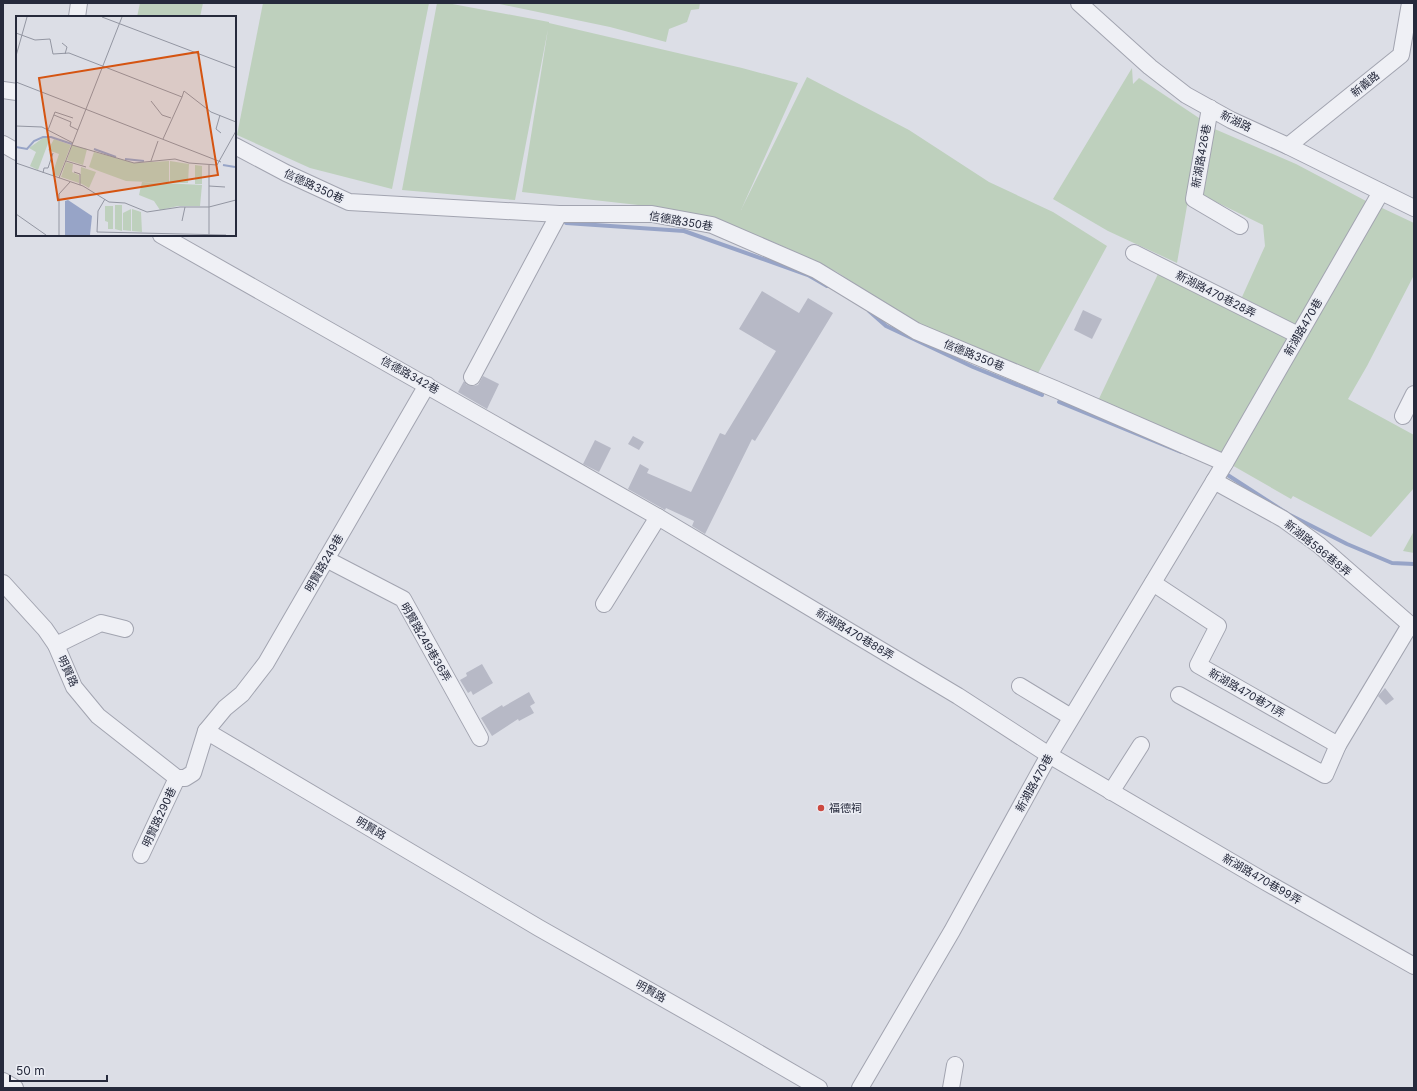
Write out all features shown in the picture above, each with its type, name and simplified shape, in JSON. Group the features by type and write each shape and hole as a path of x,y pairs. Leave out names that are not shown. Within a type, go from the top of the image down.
{"street":[{"path":"77,16 79,3"},
{"name":"新湖路","path":"1080,3 1150,67 1186,95 1231,120 1288,146 1414,208"},
{"name":"新義路","path":"1288,146 1401,55 1410,3"},
{"path":"3,90 16,92"},
{"name":"新湖路426巷","path":"1210,108 1194,199 1240,226"},
{"path":"3,144 16,151"},
{"name":"信德路350巷","path":"236,147 286,173 349,202 559,214 652,214 712,225 816,270 916,331 1055,389 1225,463"},
{"name":"新湖路470巷","path":"860,1088 952,931 1071,717 1225,463 1381,192"},
{"path":"472,377 559,214"},
{"name":"信德路342巷","path":"163,236 658,517"},
{"name":"新湖路470巷28弄","path":"1134,253 1298,335"},
{"name":"明賢路249巷","path":"206,731 225,708 242,694 266,663 427,385"},
{"path":"1403,416 1414,394"},
{"name":"新湖路586巷8弄","path":"1214,481 1283,519 1319,545 1412,626"},
{"path":"604,604 658,517"},
{"name":"新湖路470巷88弄","path":"658,517 958,696 1049,755"},
{"name":"明賢路249巷36弄","path":"326,559 403,600 480,738"},
{"name":"明賢路","path":"3,583 45,629 56,645 74,687 98,716 177,778"},
{"name":"新湖路470巷71弄","path":"1153,583 1218,626 1198,665 1338,746"},
{"path":"56,645 101,622 125,629"},
{"path":"1178,695 1325,774 1338,746 1412,626"},
{"path":"1020,686 1071,717"},
{"path":"177,778 185,778 193,773 206,731"},
{"name":"明賢路","path":"206,731 539,928 819,1088"},
{"path":"1111,792 1141,746"},
{"name":"新湖路470巷99弄","path":"1049,755 1264,881 1414,966"},
{"name":"明賢路290巷","path":"141,855 177,778"},
{"path":"951,1088 955,1065"},
{"path":"3,1081 15,1088"}],"green space":[{"path":"140,3 203,3 200,16 137,16"},
{"path":"263,3 429,3 392,189 310,168 237,135"},
{"path":"437,3 447,3 549,22 742,68 798,83 741,210 807,77 909,130 989,182 1053,212 1107,246 1037,375 918,326 837,272 787,248 734,226 713,219 656,207 522,192 548,29 515,200 402,190"},
{"path":"495,3 700,3 699,9 691,10 687,22 669,29 666,42 610,27"},
{"path":"1132,68 1133,84 1139,78 1202,120 1177,263 1108,231 1053,199"},
{"path":"1210,127 1296,164 1366,201 1297,326 1242,297 1265,246 1263,225 1208,198 1202,193"},
{"path":"1380,207 1414,223 1414,275 1367,366 1348,399 1414,435 1414,488 1371,537 1293,496 1291,499 1230,464"},
{"path":"1158,274 1217,302 1290,340 1220,460 1096,405"},
{"path":"1414,531 1414,553 1403,551"}],"building":[{"path":"762,291 799,313 808,298 833,313 755,441 752,439 705,534 692,526 694,521 666,508 665,510 628,489 640,464 649,469 647,473 691,492 720,433 725,435 776,351 739,329"},
{"path":"1083,310 1102,319 1092,339 1074,330"},
{"path":"483,376 499,384 487,409 458,392 464,381 467,385 478,385"},
{"path":"633,436 644,442 639,450 628,444"},
{"path":"595,440 611,448 599,472 583,464"},
{"path":"482,664 493,683 473,695 471,691 468,693 460,680 467,676 466,673"},
{"path":"1385,688 1394,699 1386,705 1378,696"},
{"path":"529,692 535,703 530,706 534,713 519,721 518,719 492,736 481,718 502,705 503,707"}],"waterway":[{"path":"566,223 684,231 808,275 827,286"},
{"path":"869,311 886,326 973,367 1042,395"},
{"path":"1059,402 1181,452"},
{"path":"1223,472 1288,514 1347,544 1392,563 1414,564"}],"place":[{"name":"福德祠","path":"821,808"}]}
